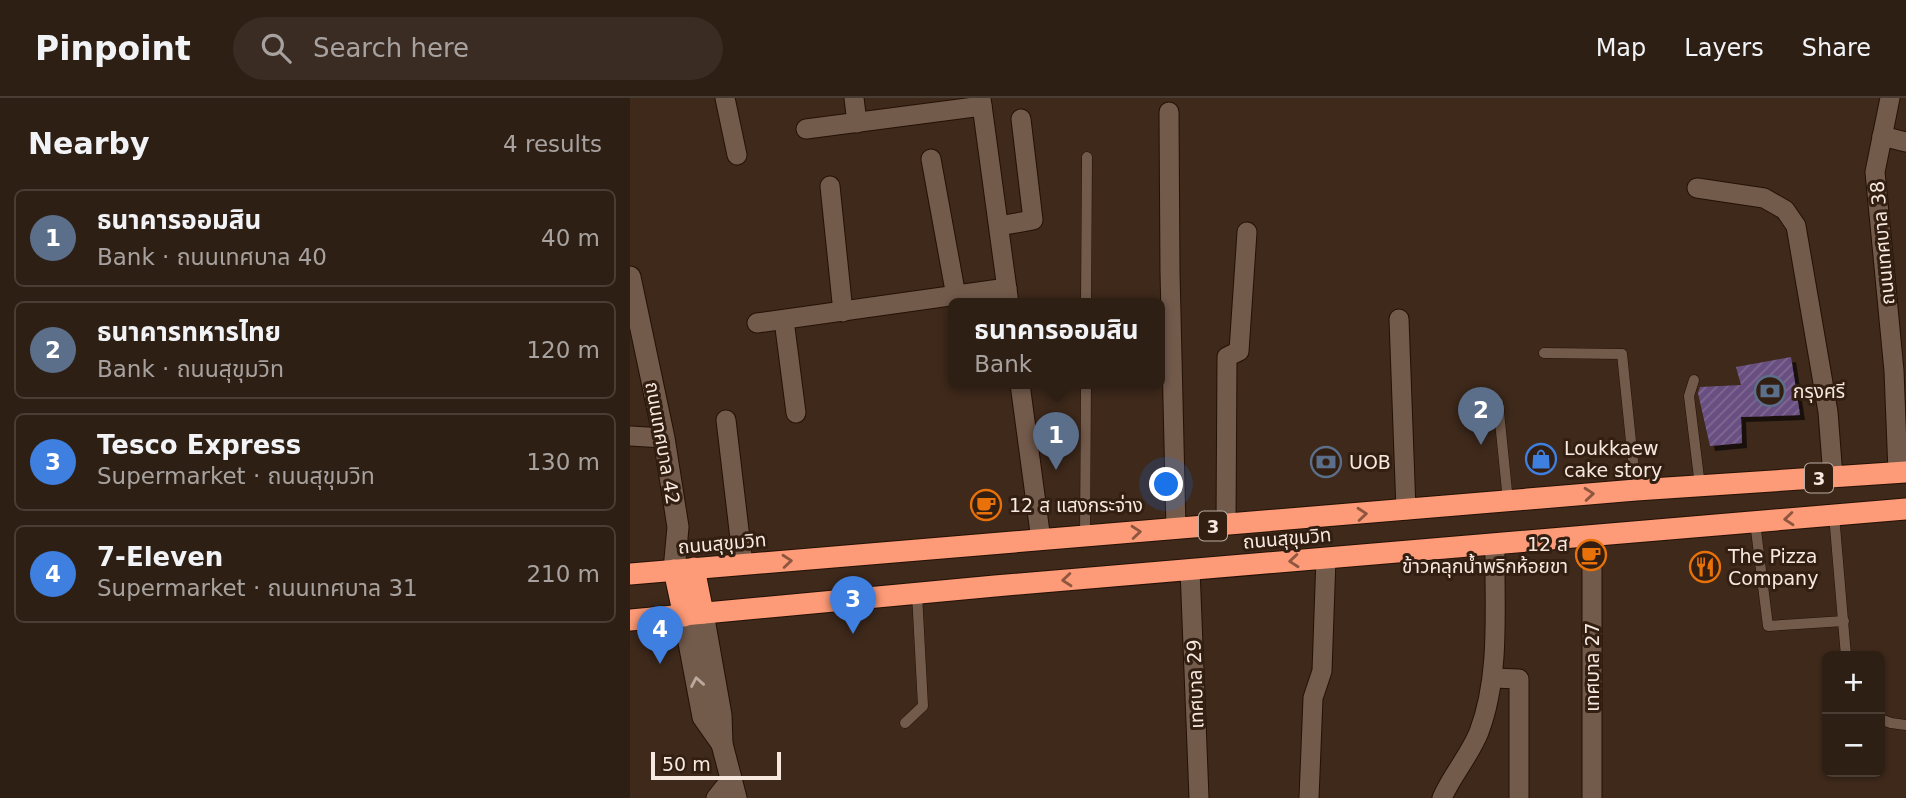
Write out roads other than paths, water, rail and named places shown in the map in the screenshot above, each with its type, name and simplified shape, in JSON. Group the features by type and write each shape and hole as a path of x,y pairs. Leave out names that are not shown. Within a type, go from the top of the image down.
{"highway":[{"name":"ถนนสุขุมวิท","path":"630,574 1636,490 1902,472"},
{"name":"ถนนสุขุมวิท","path":"630,620 1191,569 1906,509"},
{"path":"684,569 694,615"}],"street":[{"path":"725,98 737,155"},
{"path":"853,98 857,123"},
{"name":"ถนนเทศบาล 38","path":"1890,98 1875,172 1902,472"},
{"path":"757,323 956,296 1008,296 982,102 806,129"},
{"path":"1169,112 1176,529"},
{"path":"999,226 1033,220 1021,118"},
{"path":"1882,136 1906,142"},
{"path":"931,159 956,296"},
{"path":"830,186 843,312"},
{"path":"1697,188 1763,198 1786,210 1797,226 1828,412 1833,477"},
{"path":"1226,525 1227,357 1239,351 1247,232"},
{"name":"ถนนเทศบาล 42","path":"630,277 664,438 684,569"},
{"path":"1399,319 1406,510"},
{"path":"784,320 796,413"},
{"path":"1021,389 1041,540"},
{"path":"726,421 743,564"},
{"path":"630,436 664,438"},
{"name":"เทศบาล 27","path":"1591,536 1592,798"},
{"path":"1442,798 1479,733 1493,678 1495,544"},
{"path":"1309,798 1313,698 1322,671 1325,558"},
{"name":"เทศบาล 29","path":"1191,569 1199,798"},
{"path":"694,615 703,717 722,744 734,788 716,798"},
{"path":"1493,678 1519,679 1519,798"}],"lane":[{"path":"1086,298 1087,157"},
{"path":"1544,353 1622,354 1636,490"},
{"path":"1694,380 1689,397 1700,486"},
{"path":"1085,537 1086,389"},
{"path":"1497,402 1508,502"},
{"path":"1834,516 1846,651"},
{"path":"1755,522 1768,626 1844,621"},
{"path":"905,723 923,706 917,593"},
{"path":"1885,721 1906,725"}],"place":[{"name":"กรุงศรี","path":"1770,391"},
{"name":"ธนาคารทหารไทย","path":"1481,445"},
{"name":"Loukkaew cake story","path":"1541,459"},
{"name":"UOB","path":"1326,462"},
{"name":"ธนาคารออมสิน","path":"1056,470"},
{"name":"12 ส แสงกระจ่าง","path":"986,505"},
{"name":"12 ส ข้าวคลุกน้ำพริกห้อยขา","path":"1591,555"},
{"name":"The Pizza Company","path":"1705,567"},
{"name":"Tesco Express","path":"853,634"},
{"name":"7-Eleven","path":"660,664"}]}
